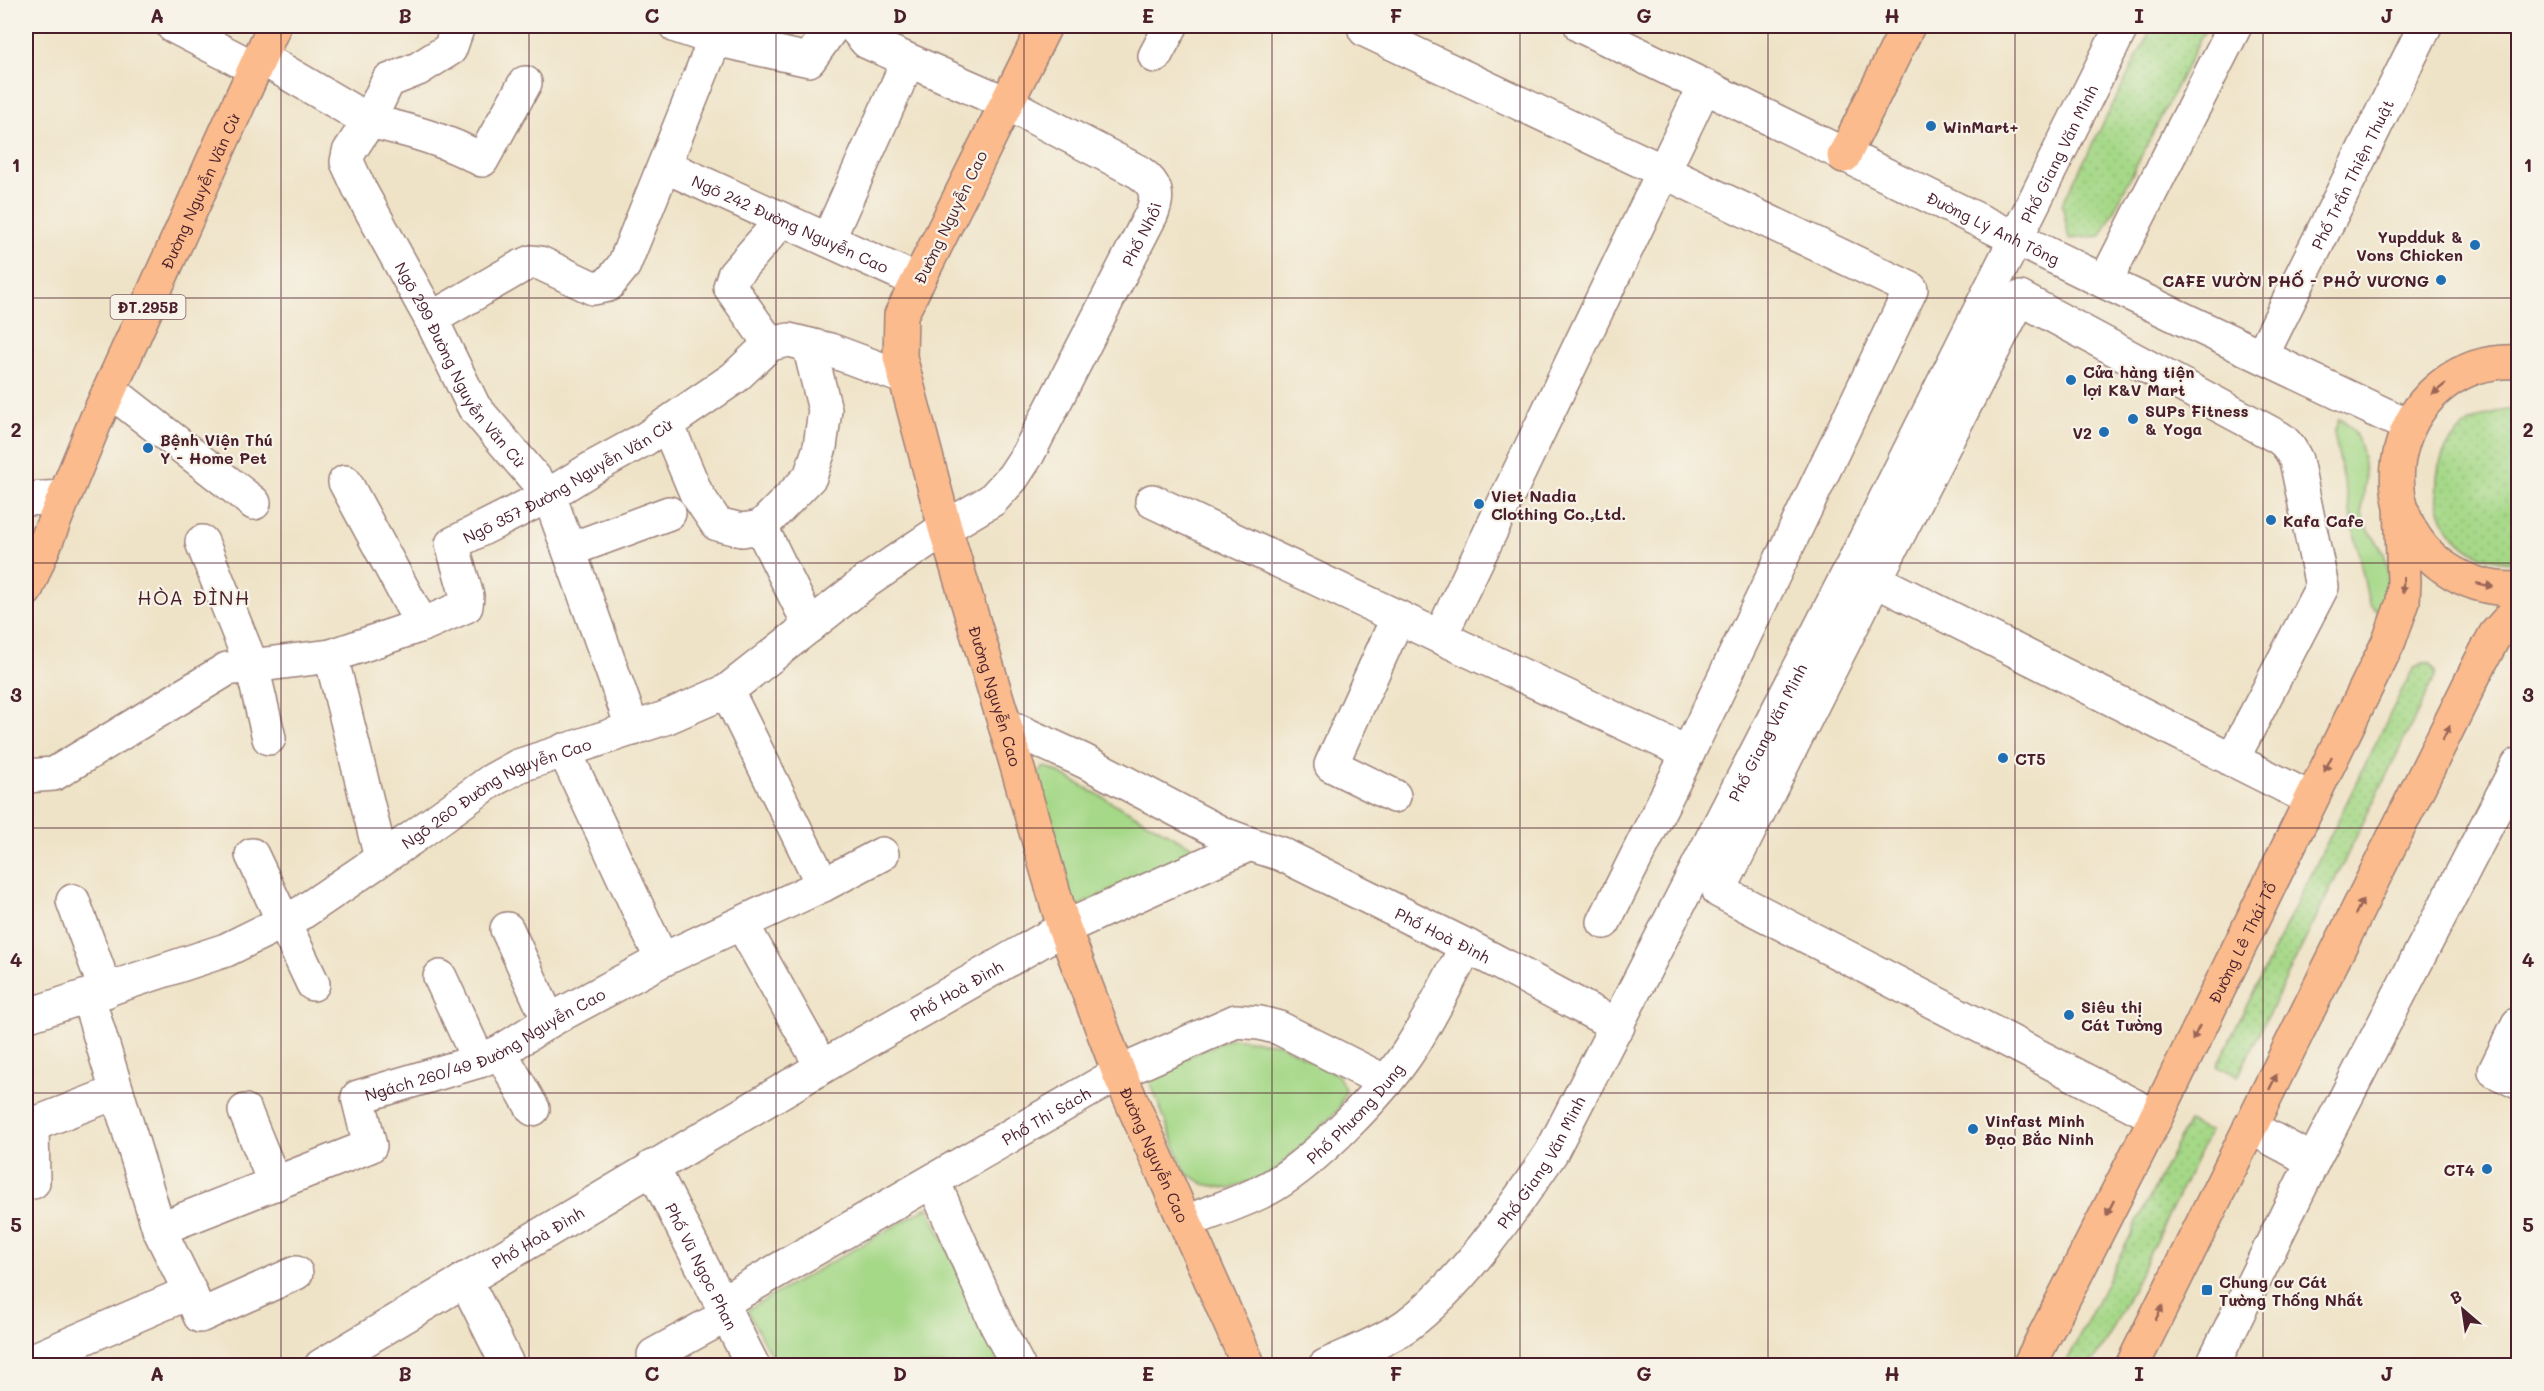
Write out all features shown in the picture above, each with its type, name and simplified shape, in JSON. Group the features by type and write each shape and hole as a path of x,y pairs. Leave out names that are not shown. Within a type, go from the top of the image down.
{"main road":[{"name":"Đường Nguyễn Văn Cừ","path":"26,590 64,497 274,26"},
{"name":"Đường Nguyễn Cao","path":"1045,26 901,315 900,357 945,528 1064,928 1119,1073 1249,1365"},
{"path":"1844,156 1908,26"},
{"path":"2518,337 2505,363 2466,372 2442,385 2418,411 2409,426 2397,465 2401,506 2417,540 2442,566 2475,583 2493,587 2518,588"},
{"name":"Đường Lê Thái Tổ","path":"2029,1365 2156,1117 2398,617 2404,581 2401,506"},
{"path":"2132,1365 2484,655 2501,627 2518,609"}],"street":[{"path":"173,26 257,63 369,121 409,130 464,150 482,160 525,83"},
{"path":"369,121 388,81 418,69 450,49 458,26"},
{"path":"676,26 715,39 809,60 833,26"},
{"name":"Phố Nhồi","path":"853,26 867,42 1006,103 1139,172 1153,183 1156,189 1155,205 1028,454 1013,477 992,500 945,528"},
{"path":"1155,56 1171,26"},
{"name":"Đường Lý Anh Tông","path":"1581,26 2015,239 2409,426"},
{"name":"Phố Giang Văn Minh","path":"1325,1365 1406,1326 1457,1276 1527,1189 1551,1153 1863,574 2015,239 2122,26"},
{"path":"2105,282 2235,26"},
{"name":"Phố Trần Thiện Thuật","path":"2262,355 2425,26"},
{"path":"1365,30 1911,289 1688,753 1604,922"},
{"path":"431,319 532,262 540,263 593,288 608,285 624,265 715,39"},
{"path":"828,240 908,61"},
{"path":"1440,637 1704,87"},
{"name":"Ngõ 299 Đường Nguyễn Văn Cừ","path":"369,121 349,152 347,162 431,319 474,407 549,495 633,729"},
{"name":"Ngõ 242 Đường Nguyễn Cao","path":"665,165 918,281"},
{"path":"782,220 734,275 730,287 770,345 789,340 830,350 905,378"},
{"path":"2156,1117 1719,891 1863,574 2020,298 2278,437 2292,452 2301,482 2322,587 2232,760"},
{"name":"Ngõ 357 Đường Nguyễn Văn Cừ","path":"26,776 54,774 226,669 331,656 422,625 466,606 467,597 452,544 549,495 667,424 734,378 770,345"},
{"path":"667,424 696,493 717,524 742,530 761,527 810,477 820,447 825,410 809,345"},
{"path":"111,391 254,503"},
{"path":"345,482 422,625"},
{"path":"26,499 64,497"},
{"path":"1152,501 1688,753"},
{"path":"568,550 669,513"},
{"path":"761,527 810,626"},
{"name":"Ngõ 260 Đường Nguyễn Cao","path":"26,1016 226,950 303,912 491,781 518,766 665,718 727,691 864,583 945,528"},
{"path":"202,543 252,666 269,738"},
{"path":"1863,574 2311,799"},
{"path":"1394,796 1331,765 1398,617"},
{"path":"331,656 381,858"},
{"path":"727,691 823,885"},
{"path":"1005,725 1084,761 1224,834 1250,844"},
{"path":"564,750 662,960"},
{"path":"2212,1365 2313,1161 2518,765"},
{"name":"Phố Hoà Đình","path":"321,1365 822,1067 1064,928 1250,844 1281,854 1467,946 1618,1026"},
{"name":"Ngách 260/49 Đường Nguyễn Cao","path":"159,1229 370,1146 348,1100 490,1057 549,1021 662,960 823,885 882,854"},
{"path":"252,855 313,984"},
{"path":"73,901 97,994 117,1092 159,1229 200,1316 296,1273"},
{"path":"742,924 822,1067"},
{"path":"507,929 549,1021"},
{"name":"Phố Phương Dung","path":"1186,1222 1273,1185 1291,1173 1332,1137 1386,1082 1408,1052 1467,946"},
{"path":"441,977 490,1057 533,1109"},
{"name":"Phố Thi Sách","path":"654,1355 724,1309 933,1181 1119,1073 1236,1022 1260,1023 1279,1028 1386,1082"},
{"path":"2518,1024 2496,1071 2518,1082"},
{"path":"33,1182 32,1125 117,1092"},
{"path":"245,1111 275,1184"},
{"path":"2250,1127 2313,1161"},
{"name":"Phố Vũ Ngọc Phan","path":"652,1167 753,1365"},
{"path":"933,1181 996,1322 1018,1365"},
{"path":"465,1279 508,1365"},
{"path":"32,1355 190,1292"}],"green space":[{"path":"2153,26 2207,26 2101,236 2069,239 2062,204"},
{"path":"2508,410 2518,410 2518,561 2484,557 2459,542 2444,519 2437,492 2440,465 2452,440 2475,420"},
{"path":"2339,419 2352,429 2360,445 2365,472 2362,507 2364,522 2384,554 2388,568 2389,592 2383,606 2378,611 2369,604 2334,433"},
{"path":"2423,663 2430,663 2435,671 2435,677 2238,1076 2217,1066 2402,690 2413,669"},
{"path":"1044,767 1052,769 1198,850 1074,908 1036,776"},
{"path":"1232,1038 1280,1044 1338,1075 1346,1091 1338,1110 1275,1171 1230,1189 1204,1184 1185,1172 1147,1074"},
{"path":"2188,1122 2210,1131 2109,1336 2091,1365 2065,1365"},
{"path":"928,1207 1003,1365 776,1365 747,1310"}],"place":[{"name":"WinMart+","path":"1931,126"},
{"name":"Yupdduk & Vons Chicken","path":"2475,245"},
{"name":"CAFE VƯỜN PHỐ - PHỞ VƯƠNG","path":"2441,280"},
{"name":"Cửa hàng tiện lợi K&V Mart","path":"2071,380"},
{"name":"SUPs Fitness & Yoga","path":"2133,419"},
{"name":"V2","path":"2104,432"},
{"name":"Bệnh Viện Thú Y - Home Pet","path":"148,448"},
{"name":"Viet Nadia Clothing Co.,Ltd.","path":"1479,504"},
{"name":"Kafa Cafe","path":"2271,520"},
{"name":"CT5","path":"2003,758"},
{"name":"Siêu thị Cát Tường","path":"2069,1015"},
{"name":"Vinfast Minh Đạo Bắc Ninh","path":"1973,1129"},
{"name":"CT4","path":"2487,1169"},
{"name":"Chung cư Cát Tường Thống Nhất","path":"2207,1290"}],"district":[{"name":"HÒA ĐÌNH","path":"194,597"}]}
